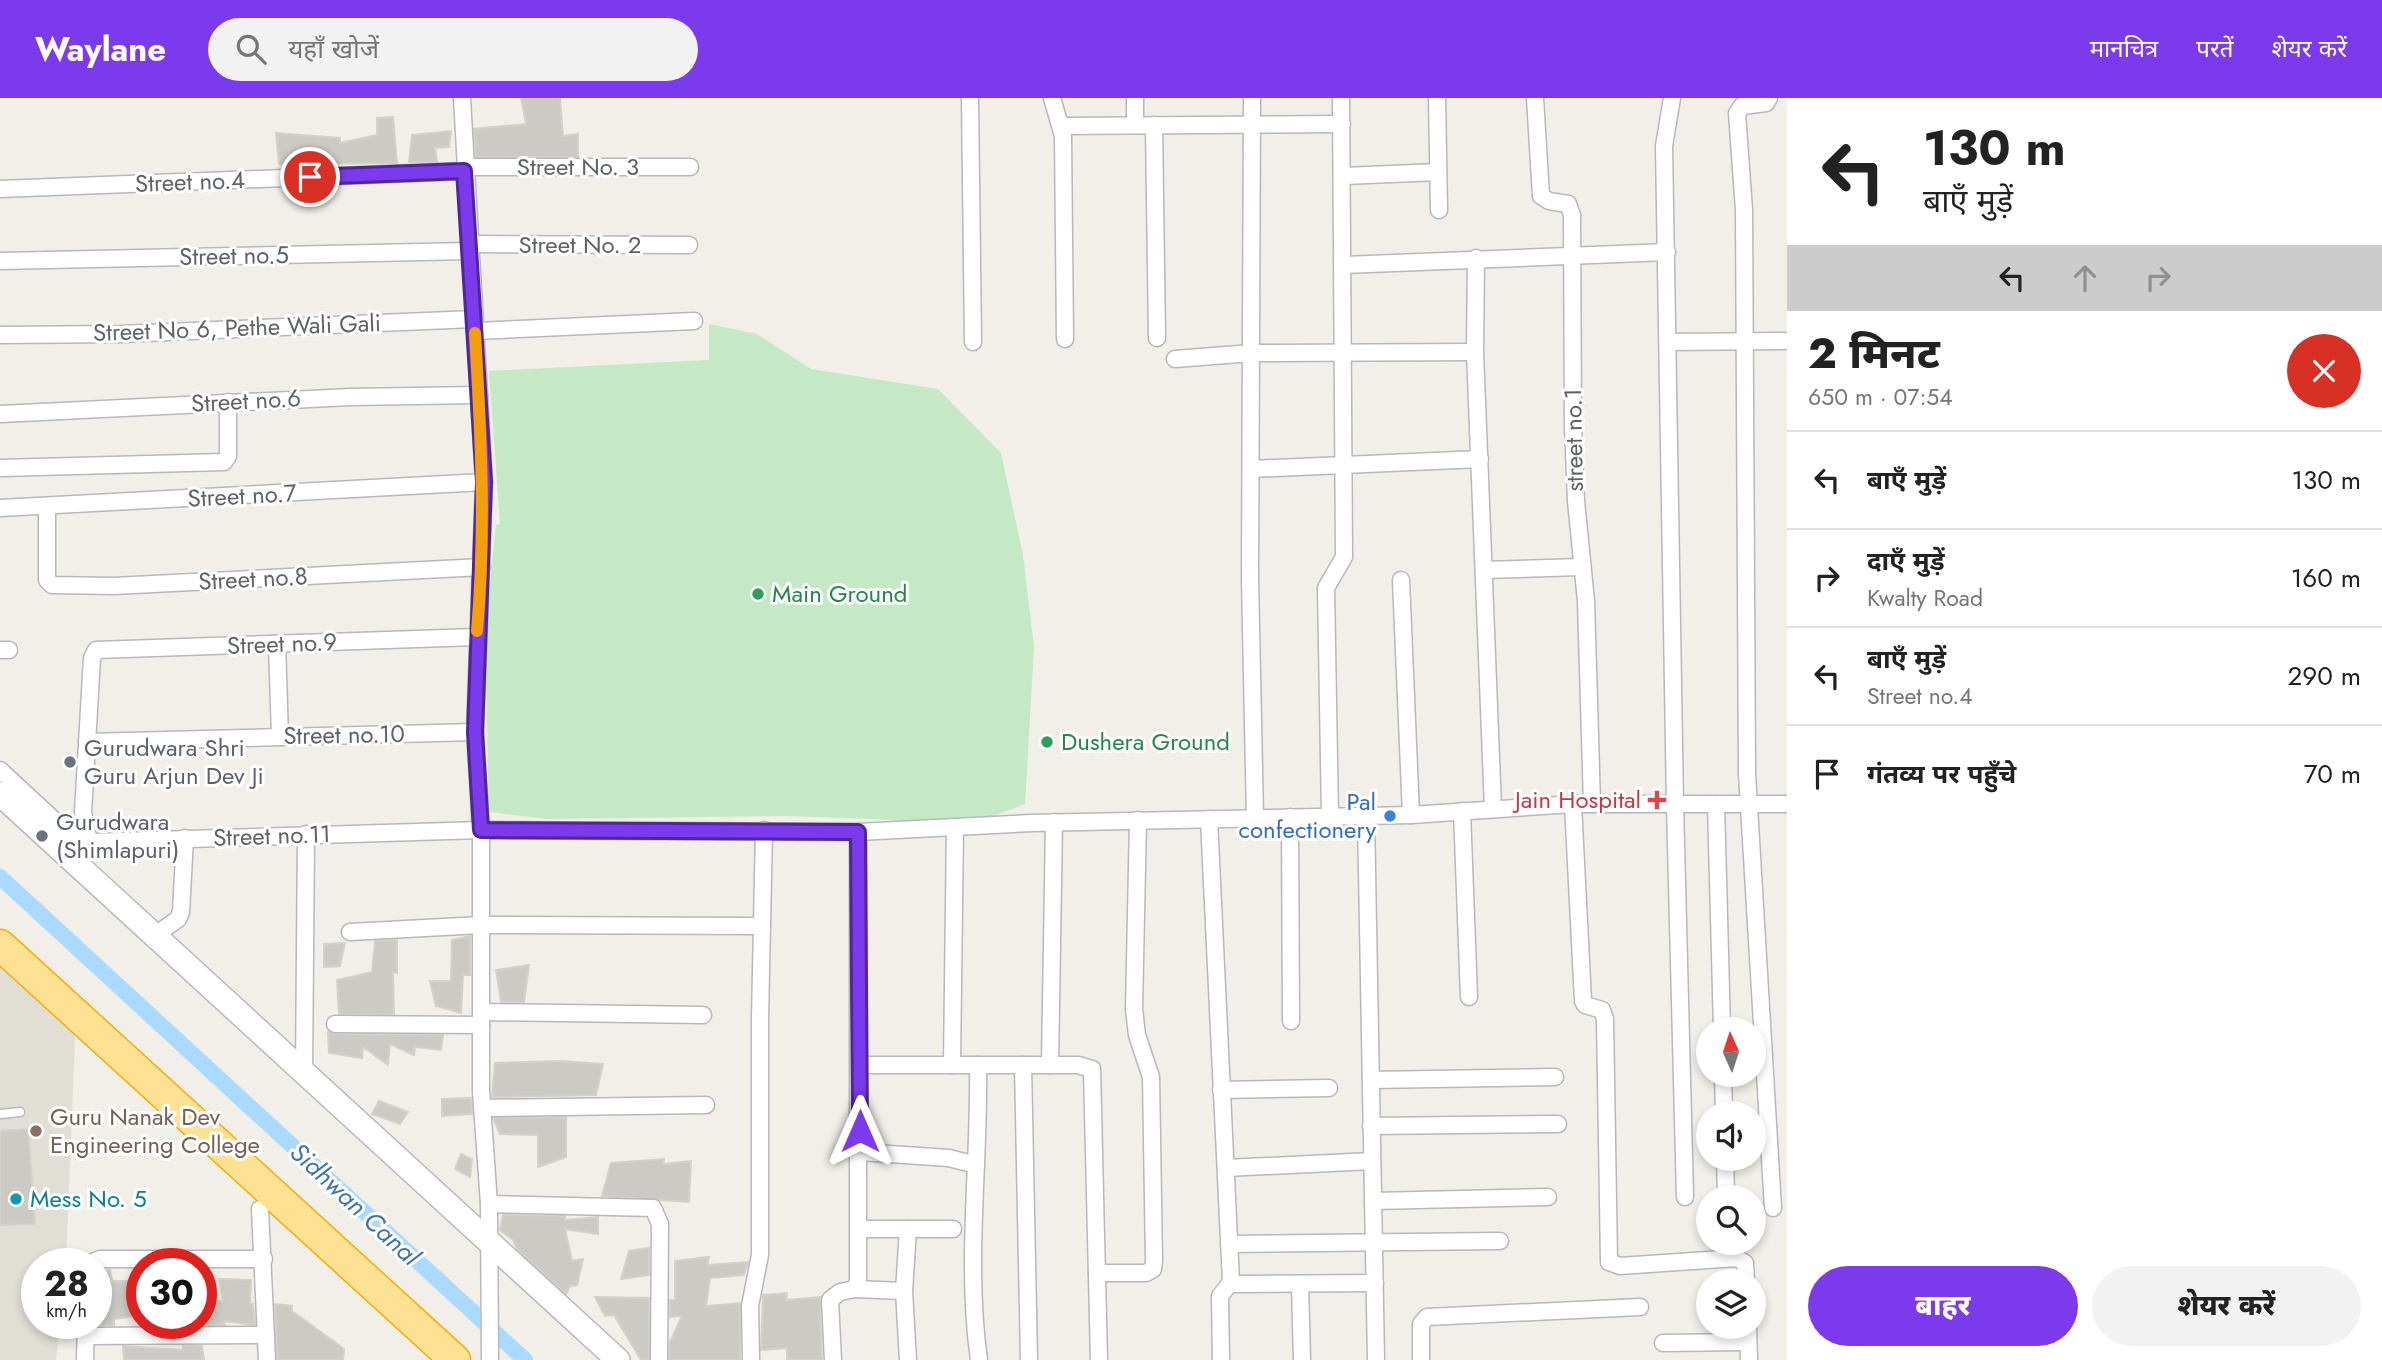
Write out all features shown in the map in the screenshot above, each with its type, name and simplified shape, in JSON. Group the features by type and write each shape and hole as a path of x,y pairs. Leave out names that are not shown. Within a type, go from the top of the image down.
{"highway":[{"path":"0,945 455,1360"},
{"path":"0,968 260,1209 429,1360"}],"street":[{"path":"462,98 484,482 482,567 476,637 475,732 481,830 482,1108 489,1204 490,1360"},
{"path":"970,98 973,342"},
{"path":"1052,98 1061,126 1065,339"},
{"path":"1135,98 1135,125"},
{"path":"1252,98 1250,579 1255,818"},
{"path":"1330,816 1326,589 1343,561 1346,467 1341,98"},
{"path":"1437,98 1439,210"},
{"name":"street no.1","path":"1535,98 1539,188 1544,199 1564,202 1571,208 1573,427 1581,567 1586,601 1592,804"},
{"path":"1672,98 1664,137 1675,805 1685,1196"},
{"path":"1769,98 1766,103 1742,106 1737,113 1744,209 1749,804 1773,1208"},
{"path":"1061,126 1342,124"},
{"path":"1154,125 1157,338"},
{"name":"Street No. 3","path":"465,169 690,167"},
{"name":"Street no.4","path":"0,189 465,169"},
{"path":"1344,176 1438,172"},
{"name":"Street No. 2","path":"470,248 689,245"},
{"name":"Street no.5","path":"0,261 470,248"},
{"path":"1344,265 1667,252"},
{"path":"1476,258 1475,352 1493,809"},
{"name":"Street No 6, Pethe Wali Gali","path":"0,335 694,321"},
{"path":"1669,342 1787,341"},
{"path":"1175,359 1252,354 1475,352"},
{"name":"Street no.6","path":"6,413 479,394"},
{"path":"0,468 223,462 228,456 228,402"},
{"path":"1251,469 1346,467 1480,459"},
{"name":"Street no.7","path":"0,508 484,482"},
{"name":"Street no.8","path":"47,506 49,584 114,586 482,567"},
{"path":"1485,570 1581,567"},
{"path":"1401,580 1411,815"},
{"name":"Street no.9","path":"87,742 92,658 102,648 277,645 476,637"},
{"path":"277,645 279,737"},
{"name":"Street no.10","path":"87,742 475,732"},
{"path":"79,848 87,742"},
{"path":"0,770 79,848 154,936 304,1073 489,1249 618,1360"},
{"path":"0,794 79,848"},
{"path":"1573,804 1583,1001 1585,1005 1602,1010 1605,1019 1609,1262 1620,1266 1737,1258 1745,1263 1745,1269"},
{"name":"Street no.11","path":"79,848 185,838 306,834 481,830 858,832 1054,822 1411,815 1573,804 1787,804"},
{"path":"1716,804 1722,1017"},
{"path":"1462,811 1469,996"},
{"path":"1366,816 1376,1360"},
{"path":"1290,817 1291,1021"},
{"path":"1209,819 1231,1282 1220,1296 1221,1360"},
{"path":"1097,1273 1146,1273 1153,1269 1154,1261 1152,1077 1137,1035 1134,1009 1138,820"},
{"path":"1050,1065 1054,822"},
{"path":"952,1065 955,827"},
{"path":"751,1360 750,1306 760,1255 764,830"},
{"path":"855,1289 858,1282 860,1153 858,832"},
{"path":"304,1073 306,834"},
{"path":"154,936 178,919 181,912 185,838"},
{"path":"350,932 481,925 762,926"},
{"path":"335,1024 482,1018 703,1015"},
{"path":"859,1065 1078,1065 1092,1069 1099,1360"},
{"path":"978,1065 976,1332 979,1360"},
{"path":"1023,1065 1029,1360"},
{"path":"1371,1080 1555,1077"},
{"path":"1222,1090 1329,1088"},
{"path":"482,1108 706,1105"},
{"path":"1371,1126 1558,1124"},
{"path":"860,1153 949,1158 976,1165"},
{"path":"1226,1168 1372,1161"},
{"path":"1373,1200 1548,1197"},
{"path":"489,1204 653,1208 660,1224 659,1360"},
{"path":"260,1209 267,1360"},
{"path":"859,1229 953,1228"},
{"path":"908,1229 904,1291 908,1360"},
{"path":"1229,1244 1500,1241"},
{"path":"112,1259 264,1259"},
{"path":"1231,1282 1374,1283"},
{"path":"1300,1284 1302,1360"},
{"path":"833,1360 830,1300 840,1292 855,1289 904,1291"},
{"path":"1421,1360 1421,1324 1427,1317 1640,1307"},
{"path":"112,1331 266,1335"},
{"path":"85,1360 86,1339"},
{"path":"1664,1343 1701,1339"},
{"path":"1748,1339 1749,1360"}],"lane":[{"path":"0,1114 20,1112"}],"shaded area":[{"name":"Guru Nanak Dev Engineering College","path":"0,951 76,1016 67,1248 21,1248 21,1339 58,1339 56,1360 0,1360"}],"green space":[{"name":"Main Ground","path":"709,324 757,334 811,369 938,389 1001,453 1023,555 1034,648 1025,804 991,817 923,821 788,816 547,819 489,812 485,632 496,525 500,524 489,371 709,360"}],"building":[{"path":"521,98 560,98 563,136 578,134 578,157 476,157 474,129 526,124"},
{"path":"393,117 397,163 302,164 302,167 279,164 276,133 340,138 340,143 377,135 377,118"},
{"path":"451,131 449,147 435,148 437,162 409,162 412,135"},
{"path":"470,936 470,975 463,975 461,1013 436,1006 430,981 451,981 452,940"},
{"path":"397,940 397,973 393,972 394,1014 339,1014 337,980 372,972 375,941"},
{"path":"345,943 340,966 324,967 324,944"},
{"path":"529,965 524,1002 501,1002 496,970"},
{"path":"328,1032 443,1035 441,1050 415,1047 414,1055 390,1044 388,1065 363,1047 362,1058 329,1053"},
{"path":"561,1061 603,1064 596,1095 492,1097 495,1063"},
{"path":"471,1098 472,1114 442,1116 442,1099"},
{"path":"379,1101 408,1112 400,1124 372,1114"},
{"path":"566,1117 566,1157 538,1167 538,1135 500,1134 493,1118"},
{"path":"28,1129 35,1224 0,1225 0,1131"},
{"path":"461,1154 472,1159 470,1177 455,1169"},
{"path":"664,1159 663,1164 691,1161 689,1202 602,1196 611,1163"},
{"path":"503,1215 565,1216 565,1220 598,1217 598,1234 565,1229 572,1261 583,1259 577,1285 570,1286 566,1294 517,1249 513,1240 500,1230"},
{"path":"649,1248 649,1275 621,1279 629,1251"},
{"path":"709,1257 707,1265 748,1262 744,1275 710,1278 706,1306 740,1303 740,1360 669,1360 670,1342 682,1316 670,1317 670,1300 675,1300 675,1261"},
{"path":"219,1279 251,1280 250,1304 253,1304 255,1325 224,1321 225,1325 217,1325 217,1301 223,1301"},
{"path":"112,1281 126,1281 126,1317 114,1319 114,1325"},
{"path":"787,1293 786,1300 820,1297 822,1360 787,1360 787,1348 761,1350 763,1295"},
{"path":"595,1297 649,1298 649,1360 641,1360 614,1315 605,1316"},
{"path":"275,1304 292,1306 292,1311 344,1349 343,1360 277,1360"},
{"path":"123,1346 183,1350 183,1346 202,1346 204,1360 124,1360"}],"waterway":[{"name":"Sidhwan Canal","path":"0,877 525,1360"}],"slow traffic":[{"path":"475,333 484,482 477,631"}],"place":[{"name":"Main Ground","path":"758,594"},
{"name":"Dushera Ground","path":"1047,742"},
{"name":"Gurudwara Shri Guru Arjun Dev Ji","path":"70,762"},
{"name":"Jain Hospital","path":"1657,800"},
{"name":"Pal confectionery","path":"1390,816"},
{"name":"Gurudwara (Shimlapuri)","path":"42,836"},
{"name":"Guru Nanak Dev Engineering College","path":"36,1131"},
{"name":"Mess No. 5","path":"16,1199"}],"route":[{"path":"310,177 464,171 484,482 482,567 476,637 475,732 481,830 858,832 860,1131"}]}
